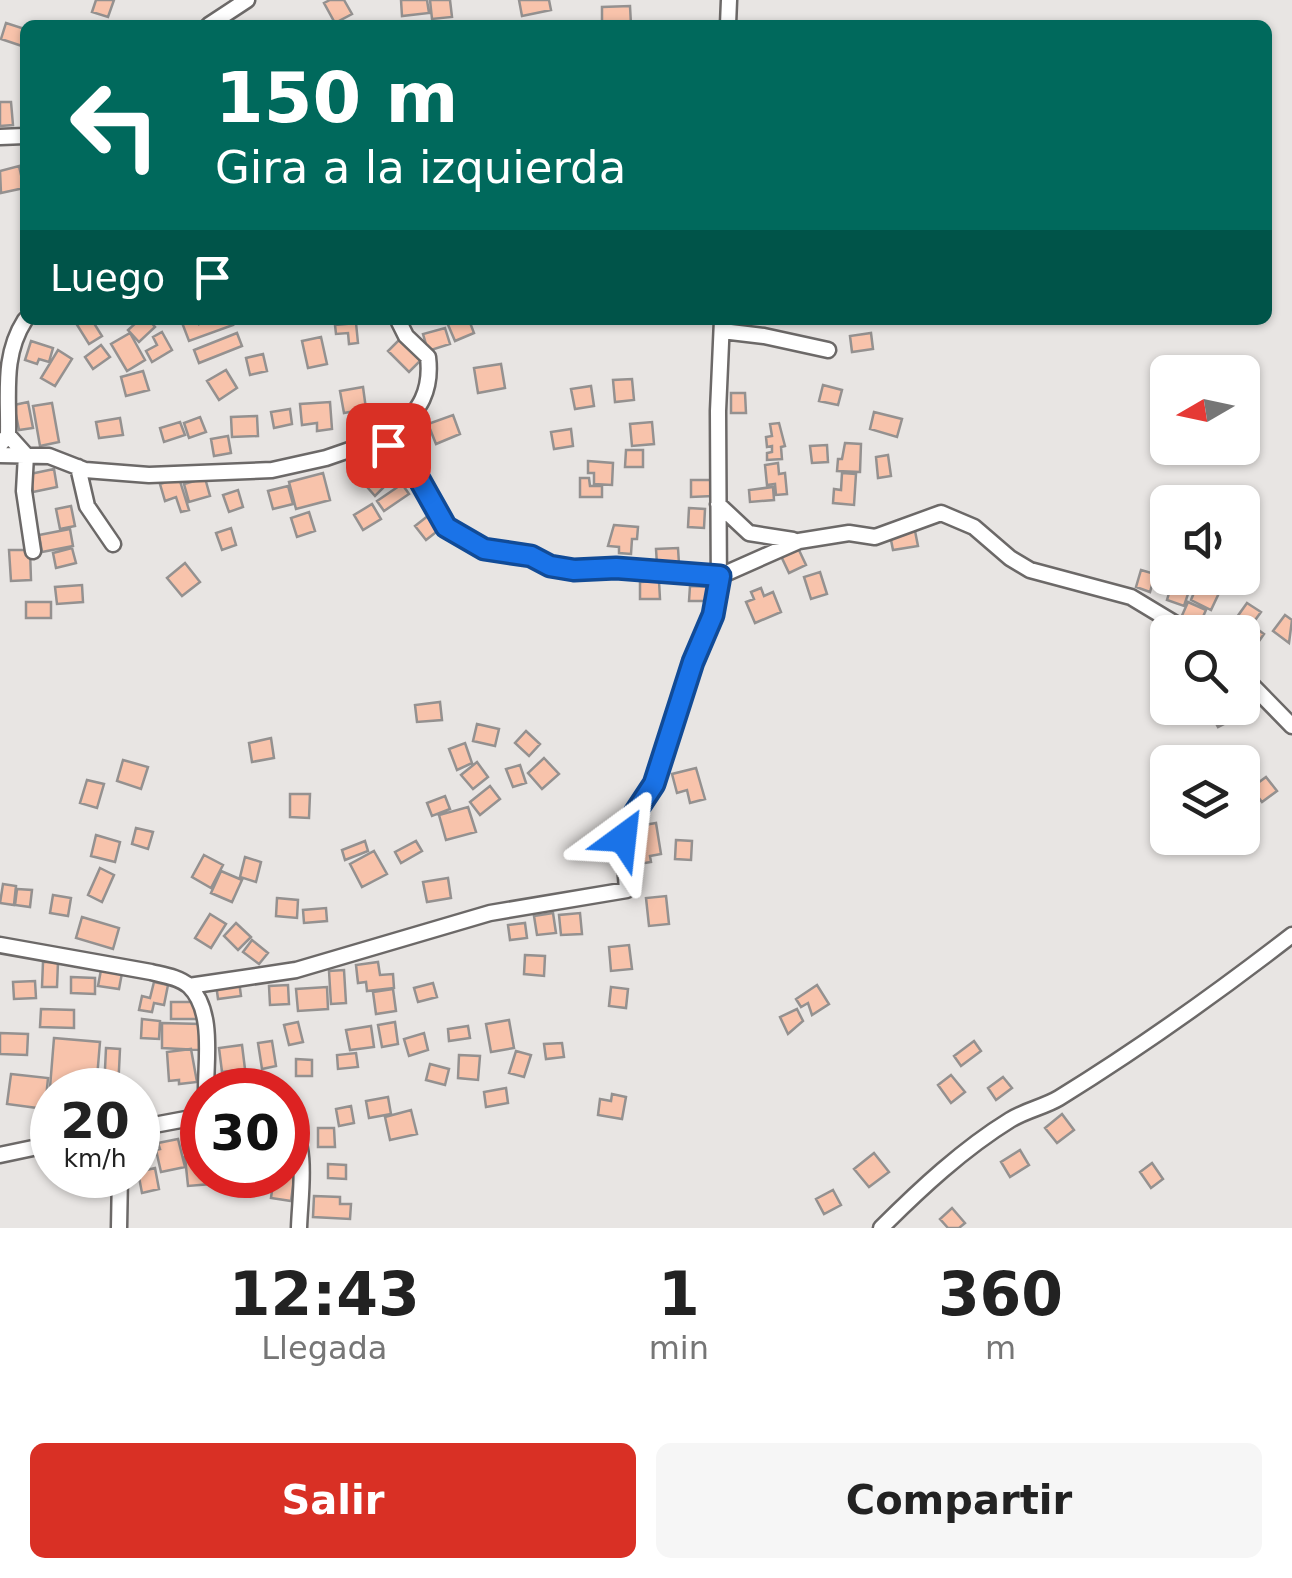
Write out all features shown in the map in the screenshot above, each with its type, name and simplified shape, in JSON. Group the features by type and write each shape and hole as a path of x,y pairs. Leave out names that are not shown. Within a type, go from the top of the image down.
{"street":[{"path":"216,20 247,0"},
{"path":"22,325 8,357 4,440 26,455"},
{"path":"388,445 425,398 430,385 428,357 400,325"},
{"path":"190,986 296,970 490,913 627,890 625,828 654,784 693,662 713,615 720,576 722,325 828,350"},
{"path":"0,455 49,456 78,467 149,475 247,472 326,458 355,448 388,445 405,454 446,527 484,549 531,556 550,566 574,570 616,568 720,576 799,541 850,533 875,537 925,516 951,515 974,527 1030,570 1131,598 1160,615"},
{"path":"26,455 24,491 33,550"},
{"path":"78,467 86,506 113,544"},
{"path":"718,504 749,532 799,541"},
{"path":"1260,693 1292,726"},
{"path":"881,1228 965,1151 1020,1114 1057,1099 1205,1002 1292,935"},
{"path":"0,944 174,977 190,986 205,1022 206,1068"},
{"path":"0,1154 30,1148"},
{"path":"119,1228 120,1198"},
{"path":"299,1198 299,1228"}],"building":[{"path":"96,0 114,0 108,17 92,12"},
{"path":"344,0 352,14 333,20 324,3"},
{"path":"401,0 427,0 429,13 402,16"},
{"path":"430,0 450,0 452,17 432,19"},
{"path":"519,0 549,0 551,10 522,16"},
{"path":"630,6 631,20 602,20 602,7"},
{"path":"6,23 20,27 20,45 1,39"},
{"path":"0,102 11,102 13,125 0,126"},
{"path":"19,166 20,189 1,193 0,171"},
{"path":"77,325 95,325 102,336 89,344"},
{"path":"134,325 155,327 139,342 128,330"},
{"path":"183,325 233,325 189,341"},
{"path":"335,325 356,325 358,343 349,344 348,333 336,334"},
{"path":"448,325 471,325 474,333 455,341"},
{"path":"445,328 450,344 428,351 423,334"},
{"path":"162,332 172,350 152,362 146,351 157,345 153,337"},
{"path":"130,333 145,360 127,371 111,344"},
{"path":"237,333 242,346 199,363 194,350"},
{"path":"871,333 873,349 852,352 850,336"},
{"path":"321,337 327,364 308,368 302,341"},
{"path":"402,337 423,358 409,372 388,351"},
{"path":"31,341 53,348 49,362 25,360"},
{"path":"101,345 110,357 93,369 85,357"},
{"path":"58,350 72,359 55,386 41,378"},
{"path":"263,354 267,371 250,375 246,358"},
{"path":"501,364 505,388 478,393 474,368"},
{"path":"226,370 237,388 219,400 207,381"},
{"path":"143,371 149,390 126,396 121,377"},
{"path":"632,379 634,400 615,402 613,380"},
{"path":"823,385 842,390 838,405 819,401"},
{"path":"591,386 594,406 575,409 571,389"},
{"path":"363,387 366,409 344,413 340,391"},
{"path":"731,393 745,393 746,413 731,413"},
{"path":"28,402 33,428 19,430 14,405"},
{"path":"330,402 332,429 317,431 317,423 302,425 300,404"},
{"path":"52,403 59,442 40,446 33,406"},
{"path":"290,409 292,424 274,428 271,412"},
{"path":"874,412 902,419 897,437 870,429"},
{"path":"453,415 460,434 436,444 428,424"},
{"path":"257,416 258,436 232,437 231,417"},
{"path":"200,417 206,432 189,438 184,423"},
{"path":"120,418 123,435 99,438 96,422"},
{"path":"180,422 185,435 164,442 160,428"},
{"path":"652,422 654,444 632,446 630,424"},
{"path":"779,423 785,446 781,447 782,459 767,460 767,453 772,452 766,437 772,436 770,424"},
{"path":"571,429 573,446 554,449 551,432"},
{"path":"228,436 231,453 214,456 211,439"},
{"path":"845,443 861,444 860,472 837,471"},
{"path":"827,445 828,462 812,463 810,446"},
{"path":"626,450 643,450 643,467 625,467"},
{"path":"888,455 891,476 878,478 876,457"},
{"path":"588,461 613,463 612,485 594,484 594,473 588,473"},
{"path":"778,463 779,474 785,473 787,494 776,495 775,484 767,485 765,465"},
{"path":"377,465 391,480 375,496 361,480"},
{"path":"54,469 57,487 33,492 30,474"},
{"path":"323,473 330,500 296,509 289,482"},
{"path":"842,473 856,474 854,505 833,503 834,489 841,490"},
{"path":"179,478 189,510 181,512 176,497 165,501 160,484"},
{"path":"205,478 210,496 189,502 184,484"},
{"path":"580,478 589,478 590,486 602,486 602,497 580,497"},
{"path":"691,480 713,480 713,496 691,497"},
{"path":"402,484 409,494 384,511 377,501"},
{"path":"288,486 293,504 273,509 268,491"},
{"path":"773,487 774,500 750,502 749,490"},
{"path":"238,490 243,507 229,512 223,495"},
{"path":"372,504 381,519 363,530 354,515"},
{"path":"71,506 75,526 60,529 56,509"},
{"path":"689,508 705,509 704,528 688,527"},
{"path":"309,512 315,531 297,537 291,518"},
{"path":"429,515 440,529 426,540 415,526"},
{"path":"614,525 638,527 631,554 608,546"},
{"path":"231,528 236,545 222,550 216,533"},
{"path":"70,529 73,546 42,552 39,535"},
{"path":"915,531 918,546 893,550 890,535"},
{"path":"72,548 76,563 56,568 53,553"},
{"path":"678,548 679,564 657,565 656,549"},
{"path":"798,548 806,565 789,573 781,556"},
{"path":"9,550 30,550 31,580 11,581"},
{"path":"185,563 200,582 182,596 167,578"},
{"path":"1141,570 1150,573 1150,592 1136,587"},
{"path":"820,572 827,594 811,599 804,577"},
{"path":"659,581 660,599 640,599 640,582"},
{"path":"82,585 83,602 57,604 55,587"},
{"path":"690,586 710,587 709,601 689,601"},
{"path":"761,588 764,596 773,592 781,612 755,623 746,602 754,599 751,592"},
{"path":"1168,595 1188,595 1184,606 1167,600"},
{"path":"1193,595 1218,595 1211,610 1191,600"},
{"path":"26,602 51,602 51,618 26,618"},
{"path":"1188,602 1206,610 1204,615 1182,615"},
{"path":"1247,603 1261,612 1259,615 1238,615"},
{"path":"1285,615 1292,620 1289,643 1273,631"},
{"path":"440,702 442,720 417,722 415,705"},
{"path":"477,724 499,729 495,746 473,741"},
{"path":"526,731 540,744 529,756 515,743"},
{"path":"271,738 274,758 252,762 249,743"},
{"path":"465,743 472,763 457,770 449,749"},
{"path":"544,758 559,774 542,789 528,773"},
{"path":"123,760 148,767 141,789 117,781"},
{"path":"477,762 488,777 473,789 461,775"},
{"path":"520,765 526,783 513,787 506,769"},
{"path":"696,768 705,799 690,803 687,790 677,793 672,774"},
{"path":"1266,777 1277,791 1262,802 1260,799 1260,781"},
{"path":"87,780 104,784 97,808 80,803"},
{"path":"490,786 500,799 480,815 470,802"},
{"path":"290,794 310,794 309,818 290,817"},
{"path":"445,796 450,809 432,816 427,803"},
{"path":"468,807 476,832 446,840 439,815"},
{"path":"656,823 661,854 650,856 651,862 638,864 632,827"},
{"path":"136,828 153,832 148,849 132,844"},
{"path":"96,835 120,842 115,862 91,856"},
{"path":"676,840 692,841 691,860 675,859"},
{"path":"365,841 368,851 345,860 342,850"},
{"path":"416,841 422,851 401,863 395,852"},
{"path":"374,851 387,874 362,887 350,864"},
{"path":"204,855 223,865 211,888 192,877"},
{"path":"245,857 261,862 256,882 240,877"},
{"path":"100,868 114,875 102,902 88,895"},
{"path":"221,871 242,880 232,902 211,893"},
{"path":"448,878 451,898 427,902 423,882"},
{"path":"3,884 16,886 14,905 0,903"},
{"path":"17,889 32,890 30,907 15,905"},
{"path":"53,895 71,898 68,916 50,913"},
{"path":"666,896 669,924 649,926 646,898"},
{"path":"277,898 298,900 297,918 276,916"},
{"path":"326,908 327,921 304,923 303,910"},
{"path":"553,913 556,933 537,935 534,916"},
{"path":"580,913 582,934 561,935 559,915"},
{"path":"210,914 226,924 211,948 195,938"},
{"path":"82,917 119,928 113,949 76,938"},
{"path":"236,923 251,937 238,950 224,936"},
{"path":"525,923 527,938 510,940 508,925"},
{"path":"252,940 268,953 259,964 243,952"},
{"path":"629,945 632,969 611,971 609,947"},
{"path":"525,955 545,956 544,976 524,974"},
{"path":"43,962 58,962 57,987 42,987"},
{"path":"378,962 380,975 393,974 394,988 367,991 366,982 358,983 356,965"},
{"path":"101,970 122,973 119,989 98,986"},
{"path":"344,970 346,1003 331,1004 329,971"},
{"path":"71,977 95,978 95,994 71,993"},
{"path":"35,981 36,998 14,999 13,982"},
{"path":"239,981 241,996 218,999 216,984"},
{"path":"154,982 168,985 164,1005 154,1003 152,1012 139,1010 142,996 150,998"},
{"path":"433,983 437,997 418,1002 414,988"},
{"path":"288,985 289,1004 270,1005 269,986"},
{"path":"817,985 829,1004 812,1015 808,1003 801,1007 796,999"},
{"path":"327,987 328,1009 298,1011 296,989"},
{"path":"611,987 628,989 626,1008 609,1006"},
{"path":"393,989 396,1011 376,1014 373,992"},
{"path":"171,1002 197,1002 197,1019 171,1019"},
{"path":"41,1009 74,1010 74,1028 40,1027"},
{"path":"797,1009 803,1021 788,1034 780,1017"},
{"path":"142,1019 160,1021 159,1039 141,1038"},
{"path":"509,1020 514,1048 491,1052 486,1024"},
{"path":"298,1022 303,1042 289,1045 284,1025"},
{"path":"395,1022 398,1044 382,1047 378,1025"},
{"path":"162,1023 201,1024 200,1050 162,1048"},
{"path":"371,1026 374,1047 350,1050 346,1030"},
{"path":"468,1026 470,1038 449,1041 448,1029"},
{"path":"0,1033 28,1034 27,1055 0,1054"},
{"path":"424,1033 428,1050 409,1056 404,1039"},
{"path":"54,1038 100,1042 98,1068 52,1068"},
{"path":"272,1041 276,1066 262,1068 258,1043"},
{"path":"974,1041 981,1051 961,1066 954,1056"},
{"path":"562,1043 564,1057 546,1059 544,1044"},
{"path":"242,1045 245,1068 222,1068 219,1048"},
{"path":"106,1048 120,1049 119,1068 105,1068"},
{"path":"191,1049 194,1068 180,1068 180,1084 179,1080 169,1081 167,1052"},
{"path":"516,1051 531,1055 524,1077 509,1073"},
{"path":"356,1053 358,1067 338,1069 337,1055"},
{"path":"459,1055 480,1056 478,1080 458,1078"},
{"path":"296,1059 312,1060 312,1076 310,1068 296,1068"},
{"path":"430,1064 449,1069 445,1085 426,1080"},
{"path":"11,1074 30,1076 30,1107 7,1104"},
{"path":"951,1075 965,1092 951,1103 938,1085"},
{"path":"1003,1077 1012,1088 996,1100 988,1088"},
{"path":"506,1088 508,1103 486,1107 484,1092"},
{"path":"612,1094 626,1097 622,1119 598,1115 600,1099 611,1101"},
{"path":"388,1097 391,1114 369,1118 366,1101"},
{"path":"351,1106 354,1123 339,1126 336,1109"},
{"path":"411,1110 417,1134 390,1140 385,1117"},
{"path":"1062,1114 1074,1130 1057,1143 1045,1128"},
{"path":"318,1128 334,1128 335,1147 318,1147"},
{"path":"178,1139 180,1168 161,1172 160,1143"},
{"path":"1020,1150 1029,1165 1010,1177 1001,1162"},
{"path":"874,1153 889,1172 869,1187 854,1169"},
{"path":"1152,1163 1163,1179 1151,1188 1140,1172"},
{"path":"328,1164 346,1165 346,1179 328,1178"},
{"path":"833,1190 841,1205 824,1214 816,1199"},
{"path":"314,1196 340,1197 340,1204 351,1204 350,1219 313,1217"},
{"path":"952,1208 965,1223 959,1228 948,1228 940,1219"}],"route":[{"path":"388,445 405,454 412,464 438,519 484,549 531,556 550,566 574,570 616,568 720,576 713,615 693,662 654,784 625,828 623,838"}]}
